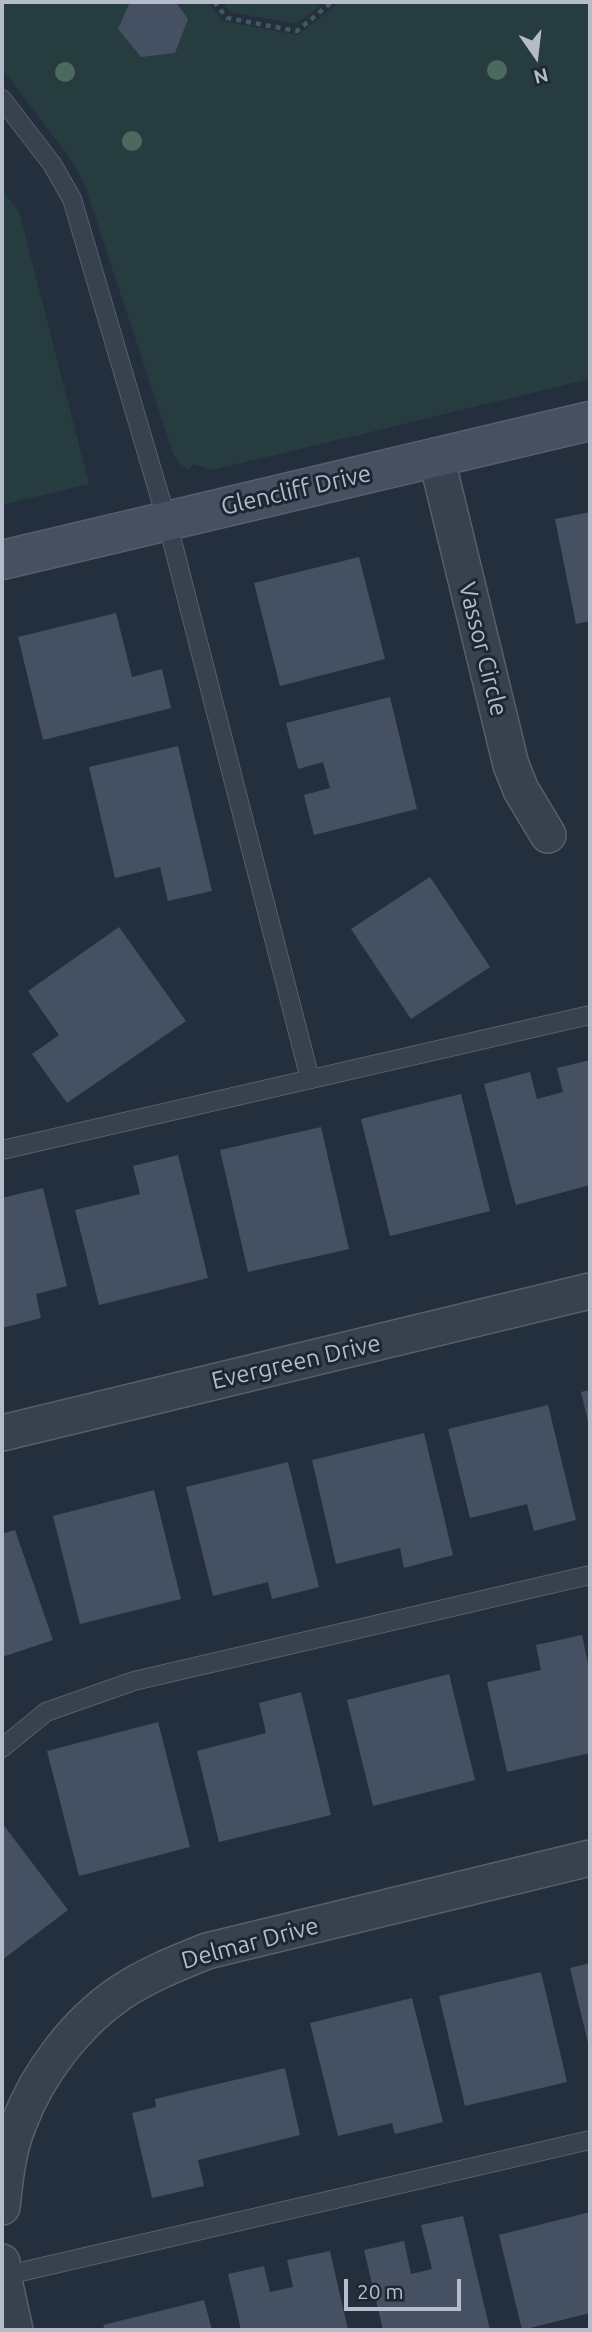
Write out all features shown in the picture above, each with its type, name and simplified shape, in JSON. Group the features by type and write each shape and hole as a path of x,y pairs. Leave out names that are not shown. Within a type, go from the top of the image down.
{"street":[{"name":"Glencliff Drive","path":"2,560 590,421"},
{"name":"Vassor Circle","path":"436,456 512,765 521,790 548,835"},
{"name":"Evergreen Drive","path":"2,1433 590,1292"},
{"name":"Delmar Drive","path":"2,2207 6,2175 18,2124 36,2087 60,2052 89,2018 120,1993 160,1969 207,1951 590,1858"},
{"path":"2,2262 15,2330"}],"lane":[{"path":"2,99 52,164 72,199 167,521 310,1079"},
{"path":"2,1150 590,1015"},
{"path":"2,1748 46,1712 134,1681 590,1575"},
{"path":"3,2276 590,2140"}],"path":[{"path":"214,2 227,18 297,31 332,2"}],"green space":[{"path":"2,2 208,2 223,21 298,35 340,2 590,2 590,379 213,470 193,464 189,470 179,463 173,453 84,183 71,160 2,69"},
{"path":"222,2 325,2 296,24 230,12"},
{"path":"2,190 19,211 89,484 2,505"}],"building":[{"path":"130,2 176,2 188,19 175,53 141,57 118,29"},
{"path":"590,512 590,621 576,624 555,519"},
{"path":"359,557 385,659 280,686 254,583"},
{"path":"116,613 132,677 162,669 171,708 43,740 18,637"},
{"path":"390,697 417,809 314,835 304,795 330,788 323,762 298,769 286,723"},
{"path":"178,746 212,891 168,901 160,867 115,878 89,767"},
{"path":"430,877 490,967 411,1019 351,929"},
{"path":"119,927 186,1021 67,1103 32,1054 59,1035 28,991"},
{"path":"590,1060 590,1185 516,1205 484,1084 530,1072 537,1099 563,1092 557,1068"},
{"path":"461,1094 490,1211 390,1236 361,1119"},
{"path":"321,1127 349,1249 248,1272 220,1150"},
{"path":"178,1155 208,1278 99,1305 75,1210 140,1194 133,1166"},
{"path":"43,1188 67,1286 36,1294 41,1318 2,1328 2,1198"},
{"path":"590,1390 590,1426 589,1426 581,1392"},
{"path":"548,1405 576,1520 534,1531 527,1504 470,1518 448,1429"},
{"path":"424,1433 453,1555 404,1568 400,1548 336,1564 312,1460"},
{"path":"288,1462 319,1587 272,1599 268,1582 213,1596 186,1487"},
{"path":"154,1490 181,1599 80,1624 53,1516"},
{"path":"15,1530 53,1640 2,1657 2,1534"},
{"path":"582,1635 590,1673 590,1753 507,1772 487,1682 541,1670 536,1645"},
{"path":"449,1674 475,1780 373,1806 347,1700"},
{"path":"301,1692 331,1815 219,1842 197,1751 266,1733 259,1703"},
{"path":"158,1722 190,1847 79,1876 47,1751"},
{"path":"2,1823 68,1910 2,1960"},
{"path":"590,1963 590,2047 589,2047 570,1968"},
{"path":"541,1972 567,2082 465,2106 439,1996"},
{"path":"412,1998 443,2122 395,2134 392,2123 338,2136 310,2023"},
{"path":"285,2068 300,2135 198,2160 204,2186 152,2198 132,2113 156,2107 155,2099"},
{"path":"590,2212 590,2313 522,2330 499,2235"},
{"path":"463,2216 490,2330 383,2330 364,2250 404,2241 411,2274 432,2269 421,2225"},
{"path":"330,2251 348,2330 241,2330 228,2274 264,2266 270,2292 293,2287 287,2260"},
{"path":"204,2300 212,2330 105,2330 103,2325"}]}
